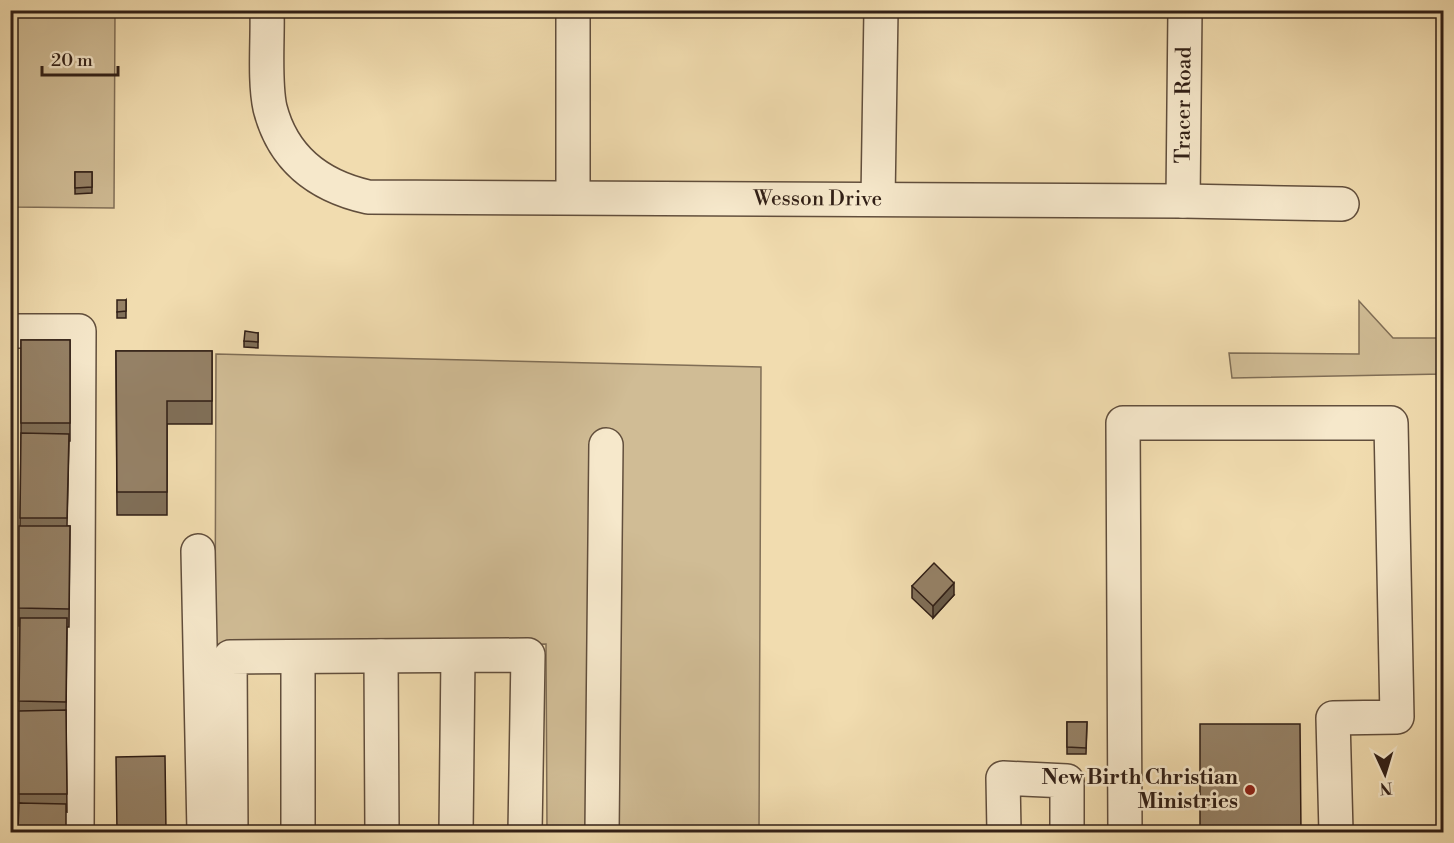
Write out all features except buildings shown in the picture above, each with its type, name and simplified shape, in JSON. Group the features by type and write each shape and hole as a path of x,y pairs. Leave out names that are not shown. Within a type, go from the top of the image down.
{"street":[{"name":"Wesson Drive","path":"267,10 270,107 277,128 294,156 315,177 339,189 368,197 1183,201 1342,204"},
{"path":"573,10 573,197"},
{"path":"878,199 881,10"},
{"name":"Tracer Road","path":"1183,201 1185,10"},
{"path":"10,331 79,331 76,832"},
{"path":"1125,832 1123,423 1391,423 1397,717 1333,718 1336,832"},
{"path":"602,832 606,445"},
{"path":"198,551 204,832"},
{"path":"231,832 230,657 528,655 525,832"},
{"path":"381,656 382,832"},
{"path":"456,832 458,656"},
{"path":"297,832 298,657"},
{"path":"1004,832 1003,778 1067,781 1067,832"}],"shaded area":[{"path":"11,11 115,11 114,208 11,207"},
{"path":"1359,301 1393,338 1443,338 1443,374 1232,378 1229,353 1359,354"},
{"path":"216,354 761,367 759,832 547,832 546,644 215,646"}],"place":[{"name":"New Birth Christian Ministries","path":"1250,790"}]}
